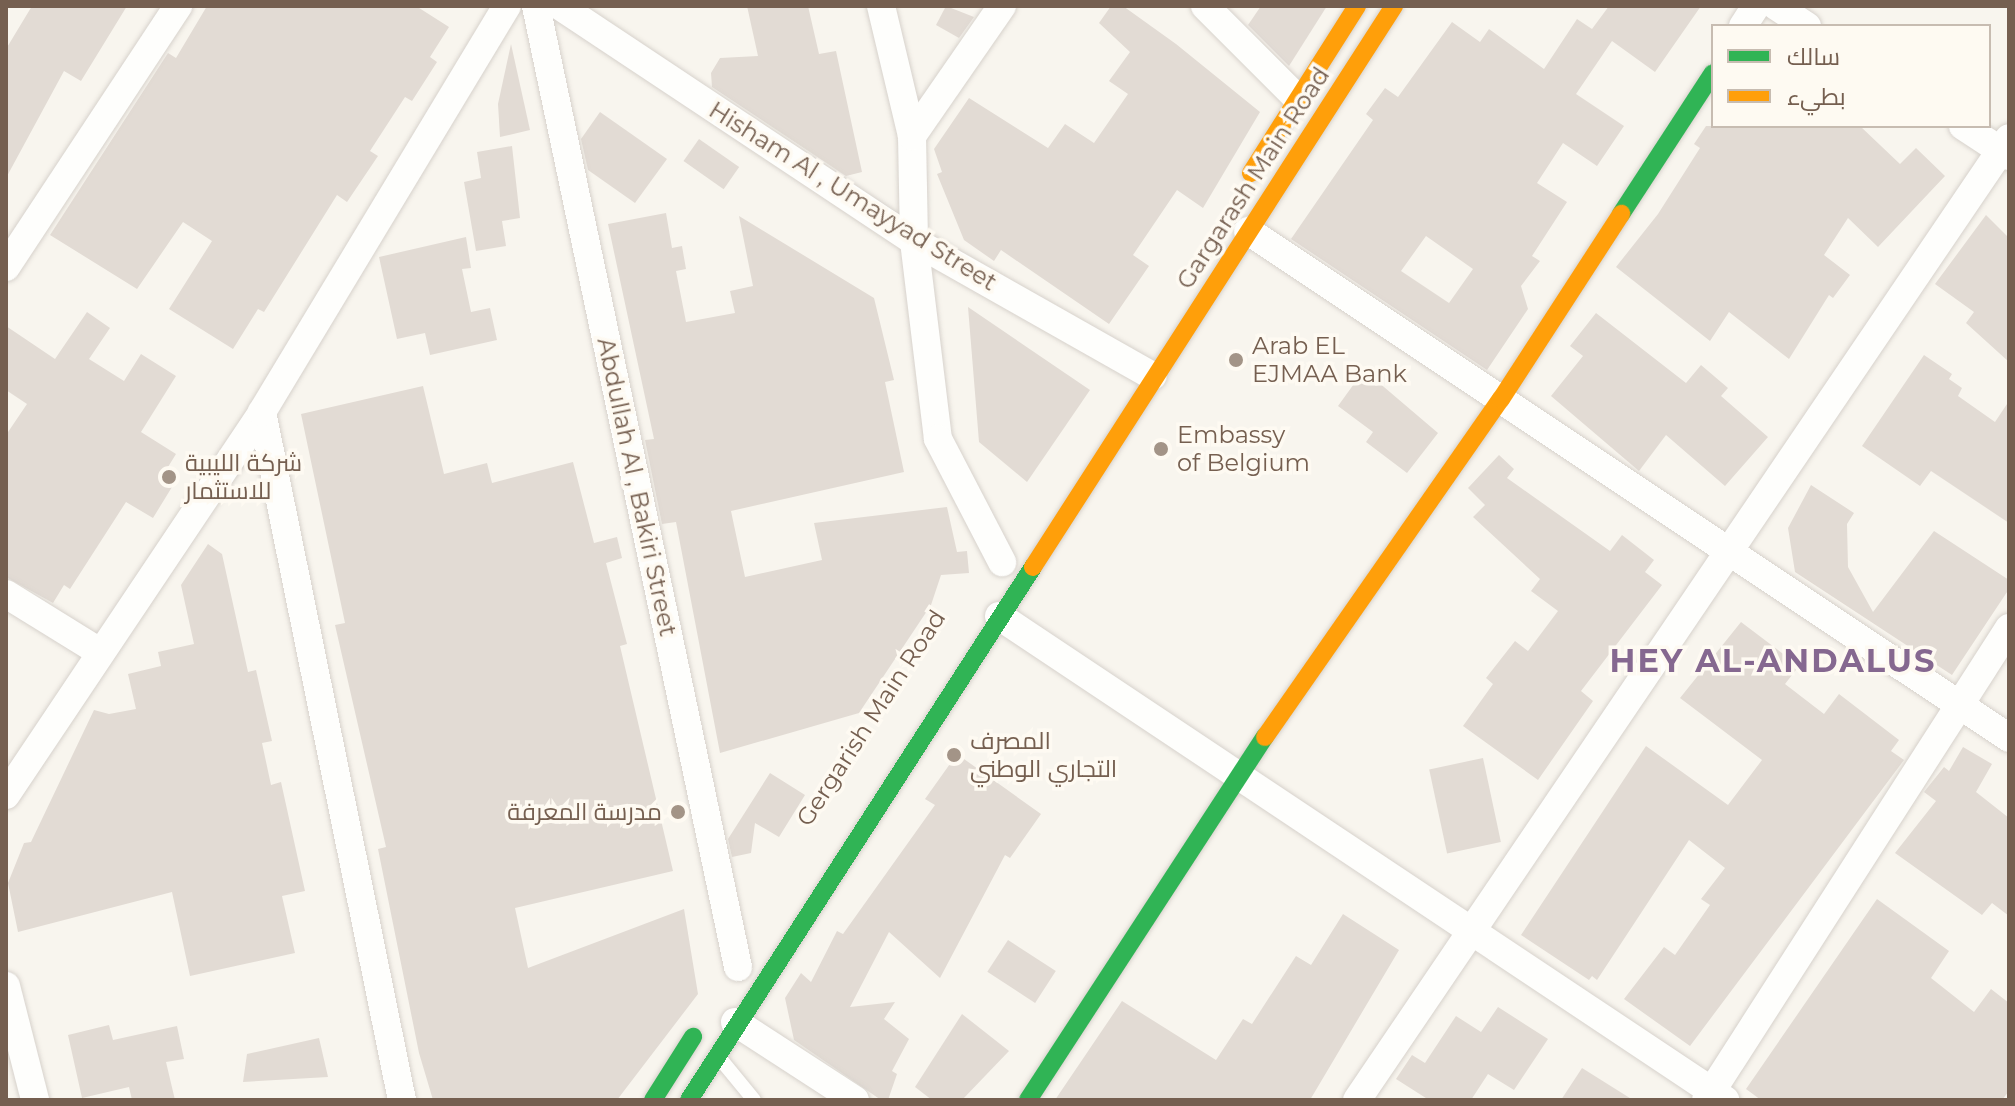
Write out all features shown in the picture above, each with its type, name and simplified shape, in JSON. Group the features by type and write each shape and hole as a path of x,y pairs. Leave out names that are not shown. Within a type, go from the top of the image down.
{"main road":[{"name":"Gargarash Main Road","path":"1239,192 1296,97 1357,6"},
{"name":"Gargarash Main Road","path":"1138,367 1248,231 1394,6"},
{"path":"1028,1100 1240,773 1501,399 1711,76"},
{"path":"689,1100 735,1022 999,616 1138,367"},
{"path":"731,978 755,940"},
{"path":"653,1100 701,1025"}],"street":[{"path":"6,267 178,6"},
{"path":"6,795 262,412 507,6"},
{"name":"Abdullah Al , Bakiri Street","path":"536,6 731,978"},
{"name":"Hisham Al , Umayyad Street","path":"560,6 914,241 1138,367"},
{"path":"881,6 912,136 914,241 938,439 1004,559"},
{"path":"912,136 1002,6"},
{"path":"1205,6 1296,97"},
{"path":"1744,24 1756,6"},
{"path":"1776,6 1804,24"},
{"path":"1357,1100 2006,148 1967,128"},
{"path":"1248,231 2009,738"},
{"path":"262,412 402,1100"},
{"path":"6,594 100,652"},
{"path":"999,616 1240,773 1714,1097 1957,704 2009,628"},
{"path":"7,982 35,1100"},
{"path":"735,1022 855,1100"}],"lane":[{"path":"716,1054 754,1100"}],"building":[{"path":"32,6 127,6 81,81 64,71 6,178 6,49"},
{"path":"207,6 416,6 449,27 430,57 437,62 412,101 405,97 370,151 378,156 347,202 337,195 264,312 258,309 233,349 169,309 212,241 183,222 137,289 50,235 168,53 176,58"},
{"path":"747,6 808,6 819,54 836,51 862,172 846,176 712,87 711,73 720,58 758,56"},
{"path":"946,6 974,17 959,38 936,25"},
{"path":"1111,6 1123,6 1260,112 1203,208 1177,190 1133,255 1149,266 1109,324 1001,250 994,261 964,240 937,174 942,172 934,149 969,98 1048,148 1065,124 1094,143 1128,94 1109,81 1130,52 1099,23"},
{"path":"1261,6 1327,6 1289,66 1248,25"},
{"path":"1609,6 1701,6 1655,72 1612,41 1576,94 1624,126 1597,166 1563,143 1537,183 1567,202 1532,256 1540,261 1521,286 1528,309 1487,370 1291,239 1373,120 1366,114 1385,88 1398,97 1452,22 1480,42 1489,29 1544,69 1577,19 1592,29","holes":["1426,236 1473,269 1449,303 1401,271"]},
{"path":"511,44 530,130 500,137 498,104"},
{"path":"600,112 667,159 635,203 588,170 581,139"},
{"path":"1706,126 1862,128 1900,164 1916,148 1945,176 1878,247 1848,218 1824,255 1850,275 1833,298 1829,295 1789,359 1729,312 1710,341 1616,267 1658,214 1700,148 1694,144"},
{"path":"699,139 739,167 724,189 684,161"},
{"path":"512,146 520,218 502,221 506,246 476,251 464,182 481,178 477,152"},
{"path":"666,213 672,248 682,246 686,269 676,271 686,322 735,313 730,291 753,286 739,216 874,298 894,380 885,382 904,472 731,511 745,577 822,560 814,523 947,507 957,552 967,551 969,573 941,575 931,605 859,713 720,753 676,522 662,524 645,440 654,439 608,224"},
{"path":"1986,215 2009,238 2009,362 1966,323 1974,312 1935,284"},
{"path":"466,237 471,268 462,269 471,312 490,308 497,340 430,355 425,333 397,339 379,257"},
{"path":"968,307 1090,390 1027,482 979,442"},
{"path":"87,312 110,328 89,359 124,381 141,354 176,376 141,432 176,454 160,480 172,487 153,518 126,502 70,589 64,585 53,603 6,577 6,435 27,404 6,390 6,326 55,359"},
{"path":"1596,313 1686,383 1701,365 1728,388 1721,396 1768,437 1725,486 1666,435 1639,471 1551,396 1583,356 1570,346"},
{"path":"1924,355 1952,374 1949,379 1962,388 1958,396 1995,422 2009,401 2009,523 1931,471 1920,486 1862,446"},
{"path":"1364,370 1438,433 1407,473 1366,442 1373,432 1338,406"},
{"path":"423,386 444,474 487,463 492,483 573,462 594,543 617,537 622,558 606,563 627,644 620,646 673,871 515,908 528,968 684,909 698,994 617,1100 433,1100 419,1053 378,849 386,847 335,625 345,623 301,414"},
{"path":"1499,455 1514,469 1507,478 1610,551 1622,535 1654,560 1645,572 1662,585 1581,691 1593,701 1538,780 1463,726 1493,684 1486,678 1515,641 1528,651 1558,611 1531,591 1540,579 1473,517 1485,505 1468,488"},
{"path":"1811,485 1854,513 1847,524 1848,567 1873,612 1934,531 2009,580 2009,589 1952,675 1795,572 1788,528"},
{"path":"208,544 222,554 248,672 256,670 272,741 262,743 271,785 281,782 305,891 282,896 295,953 190,976 172,892 18,932 8,883 24,843 31,842 94,710 109,714 136,709 128,674 161,666 158,652 194,644 181,585"},
{"path":"1741,622 1799,666 1785,684 1824,714 1839,694 1899,740 1891,751 1904,760 1690,1046 1624,999 1664,947 1675,955 1710,905 1701,899 1725,868 1689,840 1597,980 1592,976 1589,980 1521,935 1646,746 1728,805 1762,760 1680,698"},
{"path":"1963,747 1992,764 1976,792 2009,818 2009,916 1992,903 1982,915 1895,853 1936,801 1924,792 1944,767 1949,771"},
{"path":"957,754 1041,814 1010,858 1005,855 940,978 889,932 850,1007 895,1002 884,1019 909,1039 892,1071 897,1074 888,1100 881,1100 794,1040 785,998 801,973 811,982 837,931 843,934 935,805 925,799"},
{"path":"1483,758 1501,842 1447,854 1429,769"},
{"path":"770,773 805,795 779,837 755,823 751,853 732,857 728,839"},
{"path":"1877,899 1949,951 1931,978 1974,1012 1991,989 2009,1003 2009,1091 2002,1100 1761,1100 1746,1089"},
{"path":"1343,914 1399,950 1310,1100 1055,1100 1122,1001 1216,1060 1243,1019 1252,1024 1296,956 1311,965"},
{"path":"1008,940 1056,971 1035,1003 987,972"},
{"path":"1498,1007 1548,1039 1514,1090 1488,1074 1471,1100 1429,1100 1396,1079 1412,1055 1425,1063 1456,1016 1481,1032"},
{"path":"962,1014 1009,1051 962,1100 932,1100 915,1087"},
{"path":"109,1025 113,1040 177,1026 184,1059 166,1062 175,1100 132,1100 129,1087 82,1098 68,1035"},
{"path":"319,1038 328,1077 243,1082 247,1054"},
{"path":"1582,1068 1633,1100 1561,1100"}],"traffic: fast":[{"path":"1621,214 1711,76"},
{"path":"689,1100 1033,567"},
{"path":"1028,1100 1265,737"},
{"path":"653,1100 693,1037"}],"traffic: slow":[{"path":"1251,173 1357,6"},
{"path":"1033,567 1394,6"},
{"path":"1265,737 1501,399 1621,214"}],"place":[{"name":"Arab EL EJMAA Bank","path":"1236,360"},
{"name":"Embassy of Belgium","path":"1161,449"},
{"name":"شركة الليبية للاستثمار","path":"169,477"},
{"name":"المصرف التجاري الوطني","path":"954,755"},
{"name":"مدرسة المعرفة","path":"678,812"}],"district":[{"name":"HEY AL-ANDALUS","path":"1773,661"}]}
